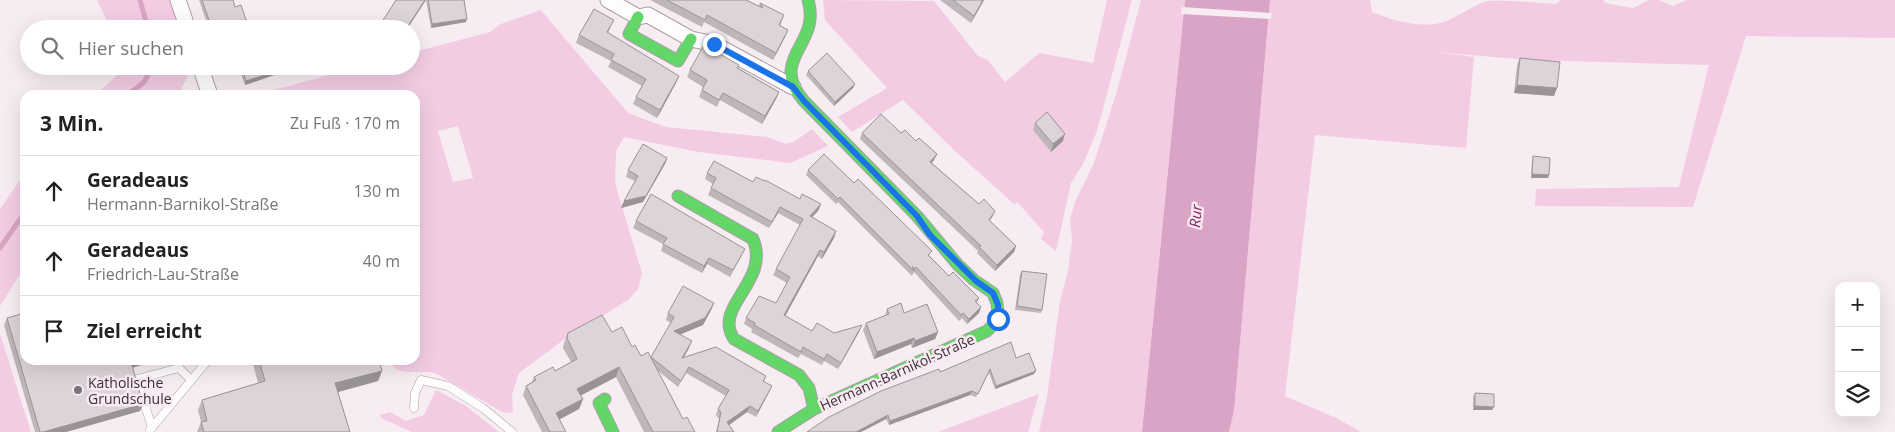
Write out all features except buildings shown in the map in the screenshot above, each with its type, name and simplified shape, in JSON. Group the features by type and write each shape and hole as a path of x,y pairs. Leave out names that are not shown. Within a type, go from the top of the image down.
{"street":[{"path":"178,0 185,20"},
{"path":"608,0 638,17 648,15 691,39 714,44 793,87"},
{"path":"793,87 790,78 791,67 813,19 812,9 808,0"},
{"path":"638,17 629,34 678,61 691,39"},
{"path":"203,75 208,90"},
{"name":"Hermann-Barnikol-Straße","path":"778,432 814,409 987,331 994,326 998,319 998,305 993,293 976,281 930,235 917,216 804,101 793,87"},
{"path":"678,196 753,239 758,251 757,264 728,319 728,330 734,338 799,376 809,388 814,409"},
{"path":"604,399 598,403 613,432"}],"lane":[{"path":"150,430 204,365"},
{"path":"150,430 137,379 179,368 191,380"},
{"path":"414,408 415,393 421,380 448,386 483,408 512,432"}],"shaded area":[{"path":"97,0 171,0 178,20 107,20"},
{"path":"823,0 934,1 978,56 988,60 1005,82 1039,53 1093,63 1107,0 1132,0 1097,131 1083,164 1071,183 1056,251 1041,239 1044,232 1017,202 1014,204 955,151 903,100 852,132 838,117 887,88 825,20"},
{"path":"1141,0 1185,0 1142,432 1039,432 1047,397 1060,301 1068,271 1072,241 1070,220 1075,202 1094,163 1117,91"},
{"path":"1270,0 1370,0 1372,12 1396,20 1422,25 1446,21 1488,1 1557,4 1560,0 1603,0 1605,3 1633,8 1649,0 1659,0 1673,6 1687,0 1895,0 1895,38 1746,36 1693,207 1535,206 1536,189 1679,187 1709,65 1528,60 1434,52 1474,57 1466,148 1315,135 1285,396 1336,418 1361,432 1229,432 1234,411"},
{"path":"541,10 628,113 666,127 767,137 786,144 795,141 812,129 828,146 790,163 699,152 624,137 616,151 615,183 642,273 638,289 628,300 562,341 519,373 512,394 513,413 502,412 437,374 403,371 392,365 420,365 420,90 274,90 329,75 420,75 420,51 490,32 501,24","holes":["458,126 473,178 453,182 438,131"]},
{"path":"117,75 188,75 181,90 101,90"},
{"path":"20,180 20,274 0,306 0,209"},
{"path":"0,334 31,432 0,432"},
{"path":"436,390 466,406 499,432 412,432 381,418 380,415 390,412 406,421 424,415"},
{"path":"1039,394 1028,432 938,432"}],"water":[{"name":"Rur","path":"1185,0 1270,0 1234,411 1229,432 1142,432"}],"pier":[{"path":"1182,7 1272,13 1271,19 1181,14"}],"waterway":[{"path":"140,0 146,20"},
{"path":"134,90 144,82 148,75"},
{"path":"0,248 20,219"}],"traffic: fast":[{"path":"778,432 814,409 987,331 994,324 998,314 997,303 993,293 974,280 958,265 917,216 804,101 794,86 791,73 797,51 808,29 810,15 808,0"},
{"path":"638,17 629,34 678,61 691,39"},
{"path":"678,196 753,239 756,254 755,268 735,304 730,316 729,327 734,339 799,375 809,388 814,409"},
{"path":"605,399 599,403 613,432"}],"place":[{"name":"Katholische Grundschule","path":"78,390"}],"route":[{"path":"714,44 793,87 804,101 917,216 930,235 976,281 993,293 998,305 998,319"}]}
